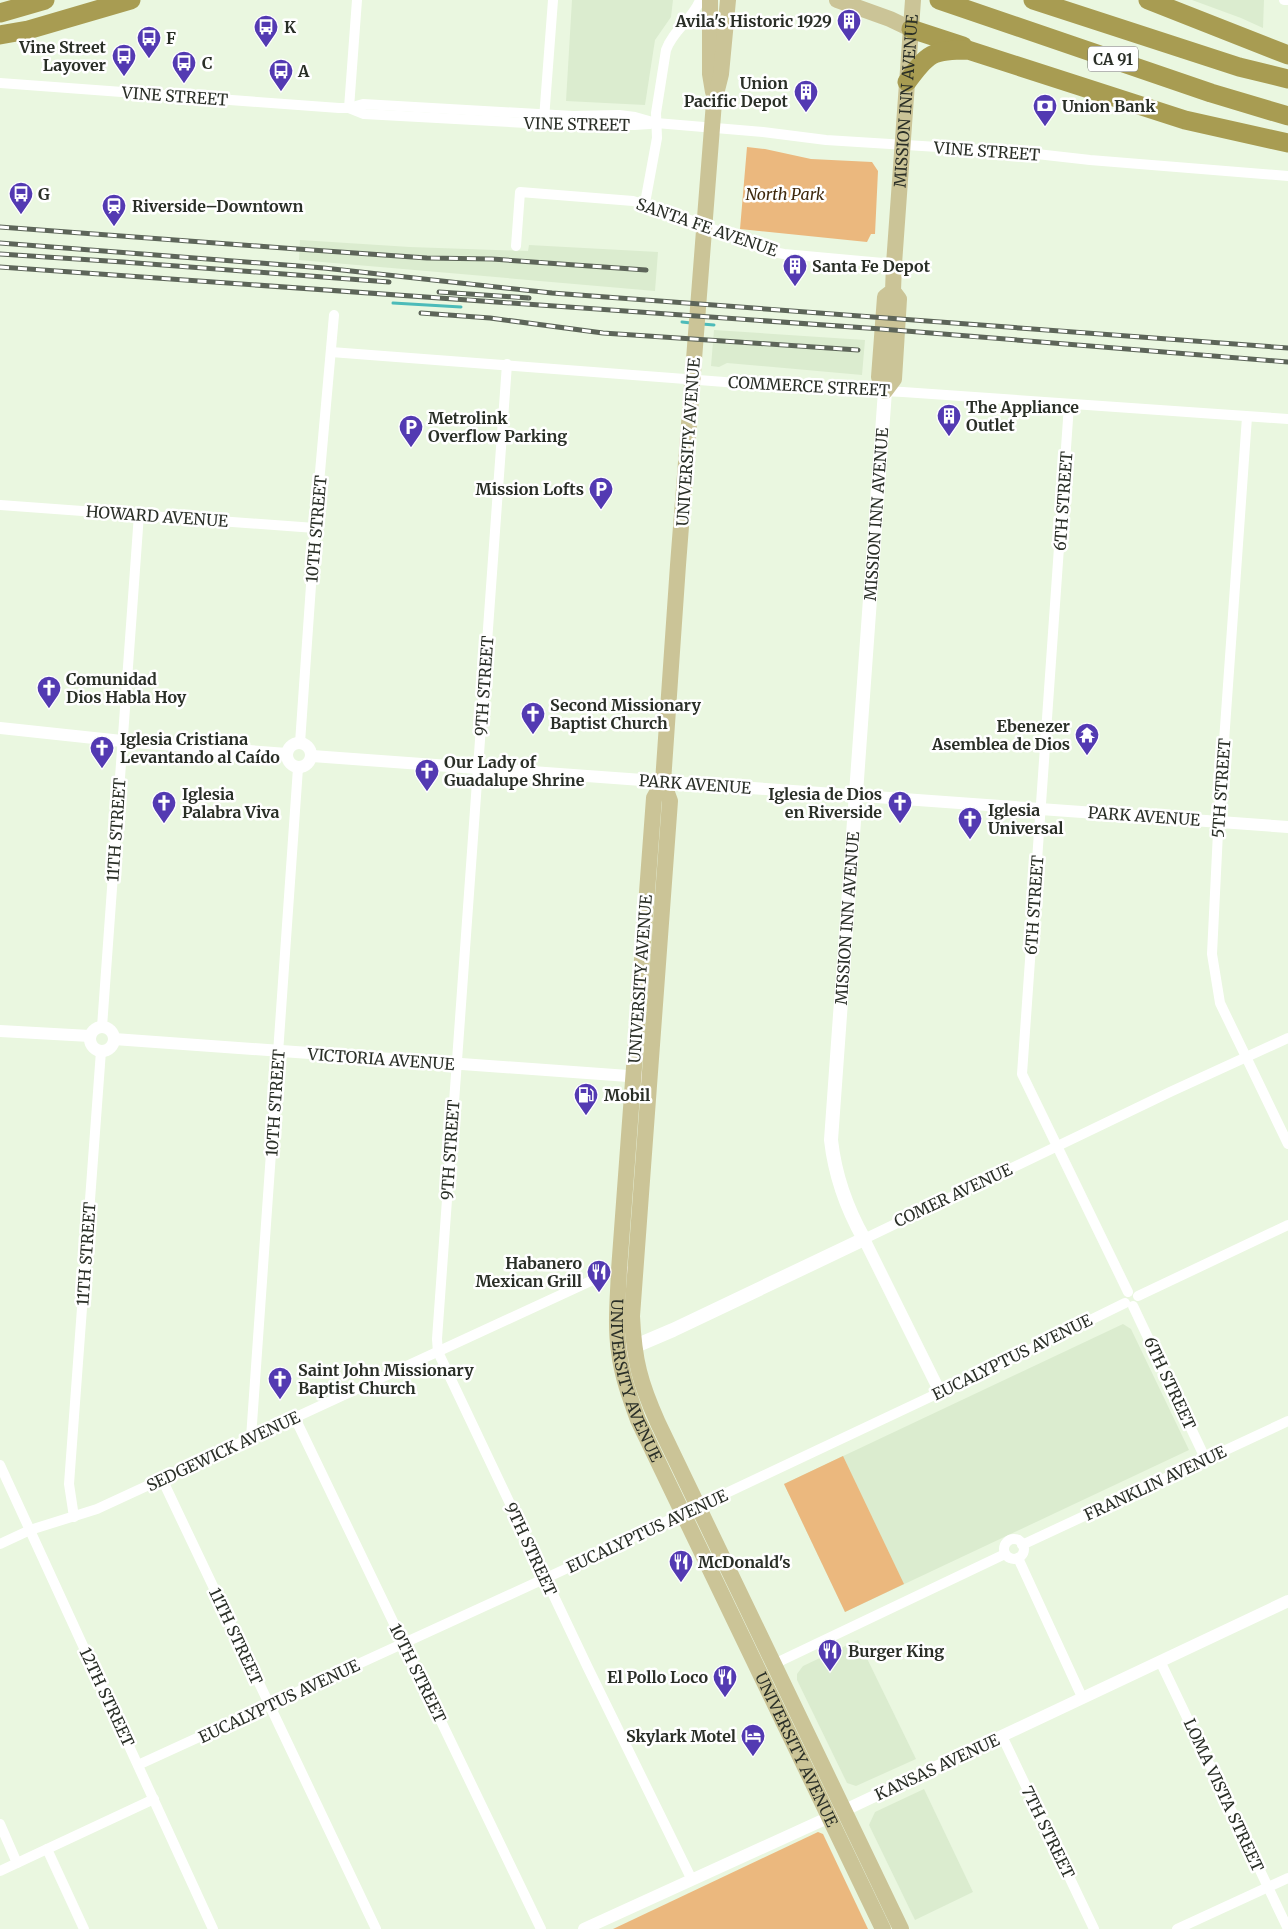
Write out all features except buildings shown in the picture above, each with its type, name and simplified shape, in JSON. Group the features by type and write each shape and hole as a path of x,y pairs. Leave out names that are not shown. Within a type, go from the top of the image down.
{"highway":[{"path":"0,13 45,0"},
{"path":"0,35 37,28 131,0"},
{"name":"CA 91","path":"939,0 1211,93 1288,116"},
{"name":"CA 91","path":"1033,0 1239,67 1288,79"},
{"path":"1148,0 1288,55"},
{"path":"911,29 960,44 968,50 1185,120 1288,143"},
{"path":"907,82 929,55 945,51 968,50"}],"main road":[{"name":"UNIVERSITY AVENUE","path":"710,0 710,74 714,102"},
{"name":"UNIVERSITY AVENUE","path":"728,0 721,74 714,102 678,565 663,782 670,801 632,1316 626,1350 628,1393 638,1420 883,1929"},
{"path":"725,35 731,28 737,0"},
{"path":"836,0 890,19 911,29"},
{"name":"MISSION INN AVENUE","path":"864,1238 842,1194 833,1161 831,1140 885,391 894,379 899,299 893,291 894,264 913,0"},
{"name":"UNIVERSITY AVENUE","path":"663,782 654,798 616,1324 626,1350 636,1366 644,1393 901,1929"},
{"name":"COMER AVENUE","path":"626,1350 732,1302 864,1238"},
{"path":"743,1637 750,1634 755,1640 775,1681 781,1688 788,1691"}],"street":[{"path":"350,108 357,0"},
{"path":"544,119 553,0"},
{"path":"645,204 657,138 656,113 666,50 670,40 695,10 700,0"},
{"name":"VINE STREET","path":"0,83 350,108 363,104 634,126 656,123 826,140 1019,152 1090,160 1288,176"},
{"name":"SANTA FE AVENUE","path":"516,246 520,192 622,199 672,213 768,251 894,264"},
{"name":"10TH STREET","path":"300,743 315,528 334,315"},
{"name":"COMMERCE STREET","path":"331,352 778,386 885,391 1288,420"},
{"name":"9TH STREET","path":"507,364 456,1064 437,1339 438,1352 545,1578 692,1880"},
{"name":"6TH STREET","path":"1069,405 1022,1074 1131,1299 1206,1460"},
{"name":"5TH STREET","path":"1247,417 1219,822 1212,954 1220,1003 1288,1144"},
{"name":"HOWARD AVENUE","path":"0,505 315,528"},
{"name":"11TH STREET","path":"102,1027 139,514"},
{"path":"0,728 122,741 286,754"},
{"path":"300,743 308,748 312,756 306,765 298,768 291,764 286,754 291,746 300,743"},
{"name":"PARK AVENUE","path":"312,756 1288,827"},
{"name":"10TH STREET","path":"251,1438 298,768"},
{"path":"102,1027 110,1030 114,1039 109,1048 101,1051 91,1044 90,1036 94,1030 102,1027"},
{"path":"0,1031 90,1036"},
{"name":"COMER AVENUE","path":"864,1238 1288,1038"},
{"name":"VICTORIA AVENUE","path":"114,1039 649,1078"},
{"name":"11TH STREET","path":"74,1517 69,1484 101,1051"},
{"name":"EUCALYPTUS AVENUE","path":"138,1765 683,1514 1288,1225"},
{"name":"MISSION INN AVENUE","path":"864,1238 940,1392"},
{"name":"SEDGEWICK AVENUE","path":"0,1544 30,1530 97,1509 606,1274 619,1270 635,1269"},
{"name":"10TH STREET","path":"295,1418 541,1929"},
{"name":"FRANKLIN AVENUE","path":"1022,1545 1288,1421"},
{"name":"12TH STREET","path":"0,1465 213,1929"},
{"name":"11TH STREET","path":"162,1479 376,1929"},
{"path":"1010,1540 1016,1540 1022,1545 1023,1552 1018,1558 1010,1558 1005,1554 1004,1548 1010,1540"},
{"path":"774,1664 1005,1554"},
{"path":"1018,1558 1082,1698"},
{"name":"KANSAS AVENUE","path":"584,1929 830,1817 1288,1601"},
{"name":"LOMA VISTA STREET","path":"1160,1660 1288,1928"},
{"name":"7TH STREET","path":"1002,1736 1094,1929"},
{"path":"0,1871 154,1799"},
{"path":"0,1824 17,1863"},
{"path":"47,1849 84,1929"},
{"path":"1177,1929 1288,1878"}],"shaded area":[{"path":"572,0 673,0 671,17 655,40 645,105 566,101"},
{"path":"1192,0 1264,0 1263,28 1241,18"},
{"path":"300,240 410,247 528,251 529,245 658,252 655,291 299,260"},
{"path":"714,330 865,340 862,375 727,363 719,367 711,366"},
{"path":"1123,1324 1131,1329 1189,1450 845,1612 784,1484"},
{"path":"858,1640 916,1759 856,1786 847,1783 797,1680 797,1674 803,1666"},
{"path":"924,1789 973,1892 915,1920 869,1825 875,1812"}],"green space":[{"name":"North Park","path":"747,147 811,159 872,162 878,171 875,234 871,234 867,242 740,229"},
{"path":"843,1456 904,1584 845,1612 784,1484"},
{"path":"818,1832 823,1834 868,1929 613,1929"}],"waterway":[{"path":"393,303 461,307"},
{"path":"682,322 691,323"},
{"path":"702,324 714,325"}],"railway":[{"path":"0,227 427,258 492,259 646,270"},
{"path":"0,243 324,268 552,293 1288,348"},
{"path":"0,254 389,282"},
{"path":"0,267 881,329 1288,362"},
{"path":"439,292 529,298"},
{"path":"421,313 490,318 603,333 858,350"}],"place":[{"name":"Avila's Historic 1929","path":"849,42"},
{"name":"K","path":"266,48"},
{"name":"F","path":"149,59"},
{"name":"Vine Street Layover","path":"124,77"},
{"name":"C","path":"184,84"},
{"name":"A","path":"281,92"},
{"name":"Union Pacific Depot","path":"806,113"},
{"name":"Union Bank","path":"1045,127"},
{"name":"G","path":"21,215"},
{"name":"Riverside–Downtown","path":"114,227"},
{"name":"Santa Fe Depot","path":"795,287"},
{"name":"The Appliance Outlet","path":"949,437"},
{"name":"Metrolink Overflow Parking","path":"411,448"},
{"name":"Mission Lofts","path":"601,510"},
{"name":"Comunidad Dios Habla Hoy","path":"49,709"},
{"name":"Second Missionary Baptist Church","path":"533,735"},
{"name":"Ebenezer Asemblea de Dios","path":"1087,756"},
{"name":"Iglesia Cristiana Levantando al Caído","path":"102,769"},
{"name":"Our Lady of Guadalupe Shrine","path":"427,792"},
{"name":"Iglesia Palabra Viva","path":"164,824"},
{"name":"Iglesia de Dios en Riverside","path":"900,824"},
{"name":"Iglesia Universal","path":"970,840"},
{"name":"Mobil","path":"586,1116"},
{"name":"Habanero Mexican Grill","path":"599,1293"},
{"name":"Saint John Missionary Baptist Church","path":"280,1400"},
{"name":"McDonald's","path":"681,1583"},
{"name":"Burger King","path":"830,1672"},
{"name":"El Pollo Loco","path":"725,1698"},
{"name":"Skylark Motel","path":"753,1757"}]}
